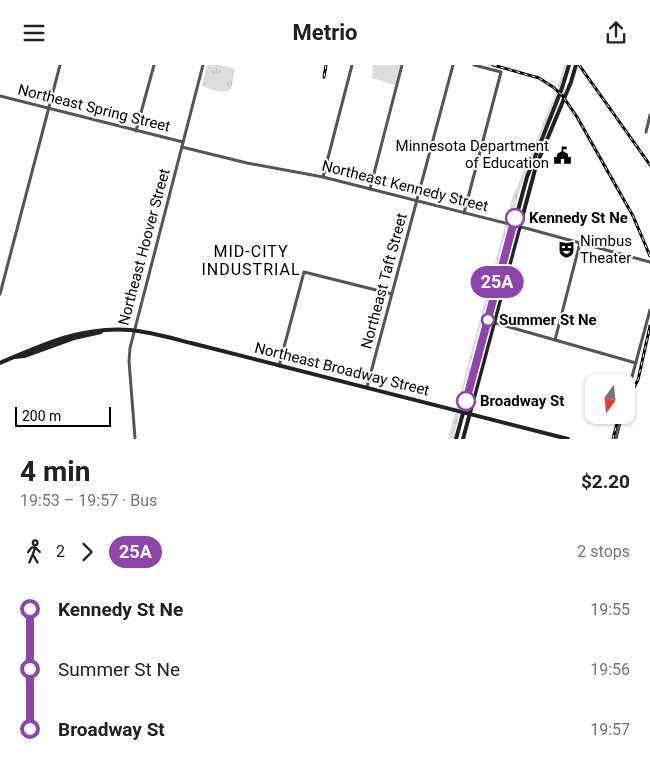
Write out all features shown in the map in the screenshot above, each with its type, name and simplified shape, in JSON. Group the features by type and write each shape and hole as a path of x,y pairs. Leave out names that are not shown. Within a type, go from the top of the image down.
{"main road":[{"path":"456,439 530,168 562,88 569,65"},
{"path":"463,439 536,167 571,82 576,65"},
{"name":"Northeast Broadway Street","path":"0,363 65,337 96,330 134,331 162,336 464,411 568,439"}],"street":[{"path":"0,294 60,65"},
{"path":"136,131 154,65"},
{"name":"Northeast Hoover Street","path":"135,438 129,361 130,348 203,65"},
{"path":"322,177 352,65"},
{"path":"370,189 402,65"},
{"name":"Northeast Taft Street","path":"367,387 453,65"},
{"path":"464,213 501,72 474,65"},
{"name":"Northeast Spring Street","path":"0,96 183,145"},
{"path":"646,132 650,115"},
{"name":"Northeast Kennedy Street","path":"183,145 254,165 322,177 514,225 650,262"},
{"path":"555,340 580,243"},
{"path":"279,365 304,272 392,294"},
{"path":"633,374 650,310"},
{"path":"487,321 636,363"},
{"path":"616,439 620,424"}],"green space":[{"path":"207,65 219,65 235,69 231,89 220,91 202,86"},
{"path":"373,65 400,65 395,85 372,78"},
{"path":"564,65 567,65 562,81 519,192 453,439 448,439 512,199 556,92"}],"railway":[{"path":"324,77 326,65"},
{"path":"493,65 539,78 562,95 577,117 633,216 650,256"},
{"path":"579,65 650,165"},
{"path":"635,386 638,380 650,326"},
{"path":"613,439 617,424"}],"bus line":[{"name":"25A","path":"466,401 515,218"}],"place":[{"name":"Minnesota Department of Education","path":"563,155"},
{"name":"Kennedy St Ne","path":"515,218"},
{"name":"Nimbus Theater","path":"566,250"},
{"name":"Summer St Ne","path":"488,320"},
{"name":"Broadway St","path":"466,401"}],"district":[{"name":"MID-CITY INDUSTRIAL","path":"251,260"}]}
